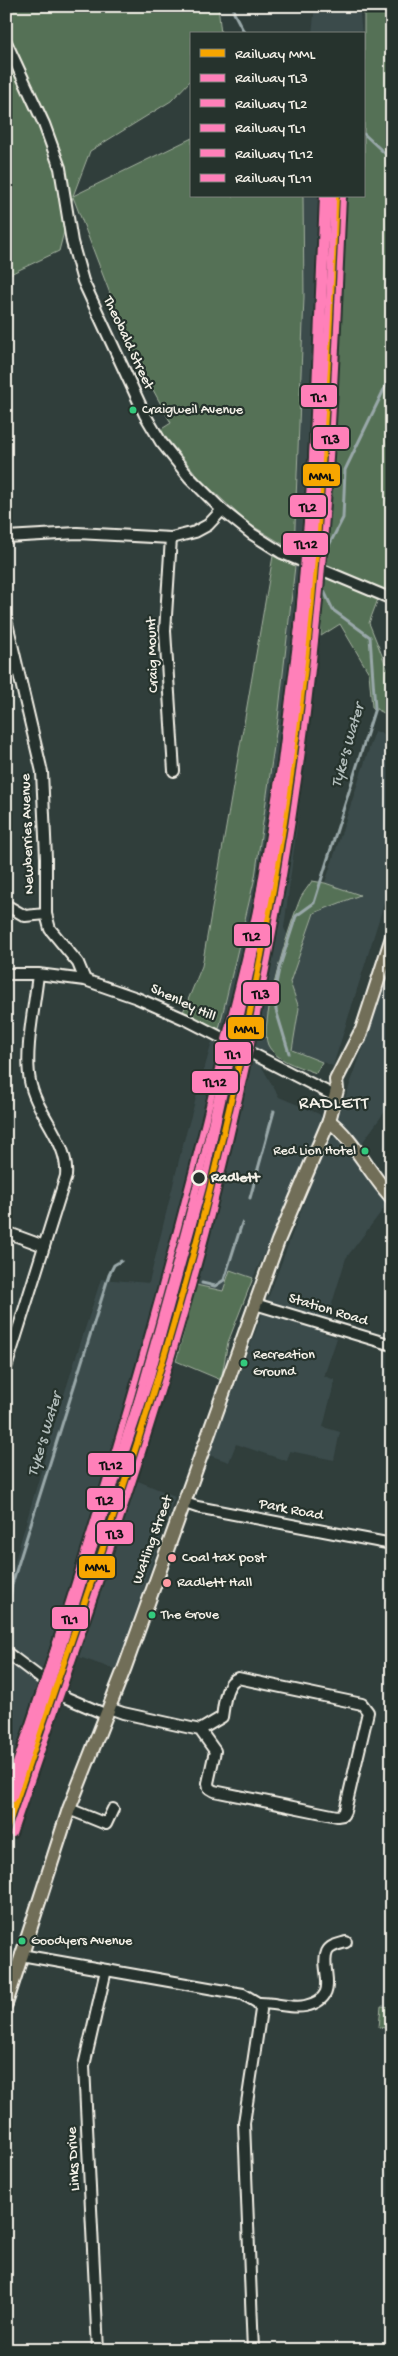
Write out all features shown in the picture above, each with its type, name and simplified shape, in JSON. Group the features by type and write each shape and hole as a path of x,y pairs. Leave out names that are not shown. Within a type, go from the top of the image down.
{"main road":[{"name":"Watling Street","path":"6,2004 69,1809 108,1711 174,1526 185,1503 199,1457 278,1240 329,1121 336,1093 336,1080 360,1033 392,937"},
{"path":"329,1121 339,1128 374,1178 392,1198"}],"street":[{"name":"Theobald Street","path":"6,42 44,124 60,168 76,260 83,280 145,415 161,442 189,477 222,510 252,534 282,553 392,599"},
{"path":"6,537 77,533 171,538 195,532 208,525 222,510"},
{"name":"Craig Mount","path":"171,538 165,631 174,771"},
{"name":"Newberries Avenue","path":"6,619 42,772 46,858 46,914 50,929 78,962 85,980"},
{"path":"6,905 25,916 46,914"},
{"name":"Shenley Hill","path":"6,974 38,974 85,980 137,998 336,1093"},
{"path":"6,1368 66,1176 67,1163 63,1152 35,1098 30,1080 28,1062 38,974"},
{"path":"6,1232 44,1246"},
{"name":"Station Road","path":"255,1304 392,1345"},
{"name":"Park Road","path":"185,1503 392,1544"},
{"path":"8,1654 73,1701 108,1711 200,1730 222,1717 230,1684 238,1678 362,1704 368,1712 345,1810 343,1815 337,1816 214,1791 209,1788 214,1751 200,1730"},
{"path":"69,1809 106,1824 113,1809"},
{"path":"21,1954 243,1994 258,2003 303,2006 321,1998 329,1980 325,1960 327,1952 331,1947 346,1942"},
{"name":"Links Drive","path":"98,2350 84,2066 106,1970"},
{"path":"254,2350 244,2122 261,2010 258,2003"}],"shaded area":[{"path":"315,6 359,6 362,32 312,32"},
{"path":"303,198 359,198 330,566 294,551 304,297"},
{"path":"273,556 321,576 321,636 284,928 287,934 273,985 273,1013 282,1049 261,1051 183,1012 202,966"},
{"path":"375,731 392,737 392,878 333,1066 292,1050 299,1008 290,982 314,913 360,895 325,883"},
{"path":"392,967 392,1111 386,1110 359,1147 338,1118"},
{"path":"212,1042 259,1062 279,1097 319,1114 322,1118 299,1177 253,1278 230,1270 223,1291 196,1286 176,1361 147,1434 133,1479 175,1496 116,1670 71,1654 6,1861 6,1592 55,1423 101,1279 149,1283 183,1144"},
{"path":"334,1137 341,1139 388,1203 346,1258 323,1333 337,1338 324,1376 335,1380 323,1427 340,1432 334,1460 290,1451 287,1461 236,1444 229,1462 209,1455 327,1142"}],"green space":[{"path":"6,6 218,6 221,32 190,32 190,81 171,101 90,151 73,196 190,139 190,198 303,198 304,297 294,551 248,523 201,480 160,430 171,423 132,351 73,197 59,251 6,276"},
{"path":"364,6 392,6 392,594 323,563 341,198 366,198 366,32 364,32"},
{"path":"273,556 295,566 278,719 255,877 219,1029 183,1012 202,966"},
{"path":"321,576 378,599 369,623 392,680 392,717 372,707 369,673 340,624 321,636"},
{"path":"312,881 325,883 360,895 314,913 290,982 299,1008 292,1050 322,1062 316,1073 282,1059 268,1045 266,1034 271,996 290,927 301,897"},
{"path":"230,1270 253,1278 228,1342 221,1380 176,1361 196,1285 223,1291"},
{"path":"381,2006 392,2007 392,2029 379,2027"}],"waterway":[{"name":"Tyke's Water","path":"234,6 234,13 244,32"},
{"name":"Tyke's Water","path":"366,136 392,160"},
{"name":"Tyke's Water","path":"289,1053 276,1010 275,989 279,969 296,916 314,903 375,708 370,637 333,610 323,589 325,553 343,518 345,470 392,373"},
{"name":"Tyke's Water","path":"250,1198 274,1111"},
{"name":"Tyke's Water","path":"202,1283 215,1286 224,1280 242,1223"},
{"name":"Tyke's Water","path":"7,1620 12,1584 109,1275 114,1265 121,1261"}],"rail line":[{"name":"TL2","path":"6,1793 145,1378 185,1239 248,962 281,762 298,628 312,463 323,198"},
{"name":"TL12","path":"6,1796 93,1526 146,1344 195,1161 258,901 279,783 300,605 320,340 326,198"},
{"name":"TL1","path":"6,1808 150,1380 203,1187 252,965 286,759 299,657 315,478 328,198"},
{"name":"TL11","path":"13,1799 72,1619 153,1346 202,1163 266,902 295,725 308,606 327,340 333,198"},
{"name":"MML","path":"6,1831 115,1512 189,1270 226,1124 254,992 289,792 312,601 321,486 336,198"},
{"name":"TL3","path":"13,1834 122,1514 196,1272 233,1126 261,993 286,860 296,794 319,602 335,370 343,198"}],"place":[{"name":"Craigweil Avenue","path":"133,410"},
{"name":"Red Lion Hotel","path":"365,1151"},
{"name":"Radlett","path":"199,1178"},
{"name":"Recreation Ground","path":"244,1363"},
{"name":"Coal tax post","path":"172,1558"},
{"name":"Radlett Hall","path":"167,1583"},
{"name":"The Grove","path":"152,1615"},
{"name":"Goodyers Avenue","path":"22,1941"}],"district":[{"name":"RADLETT","path":"334,1104"}]}
